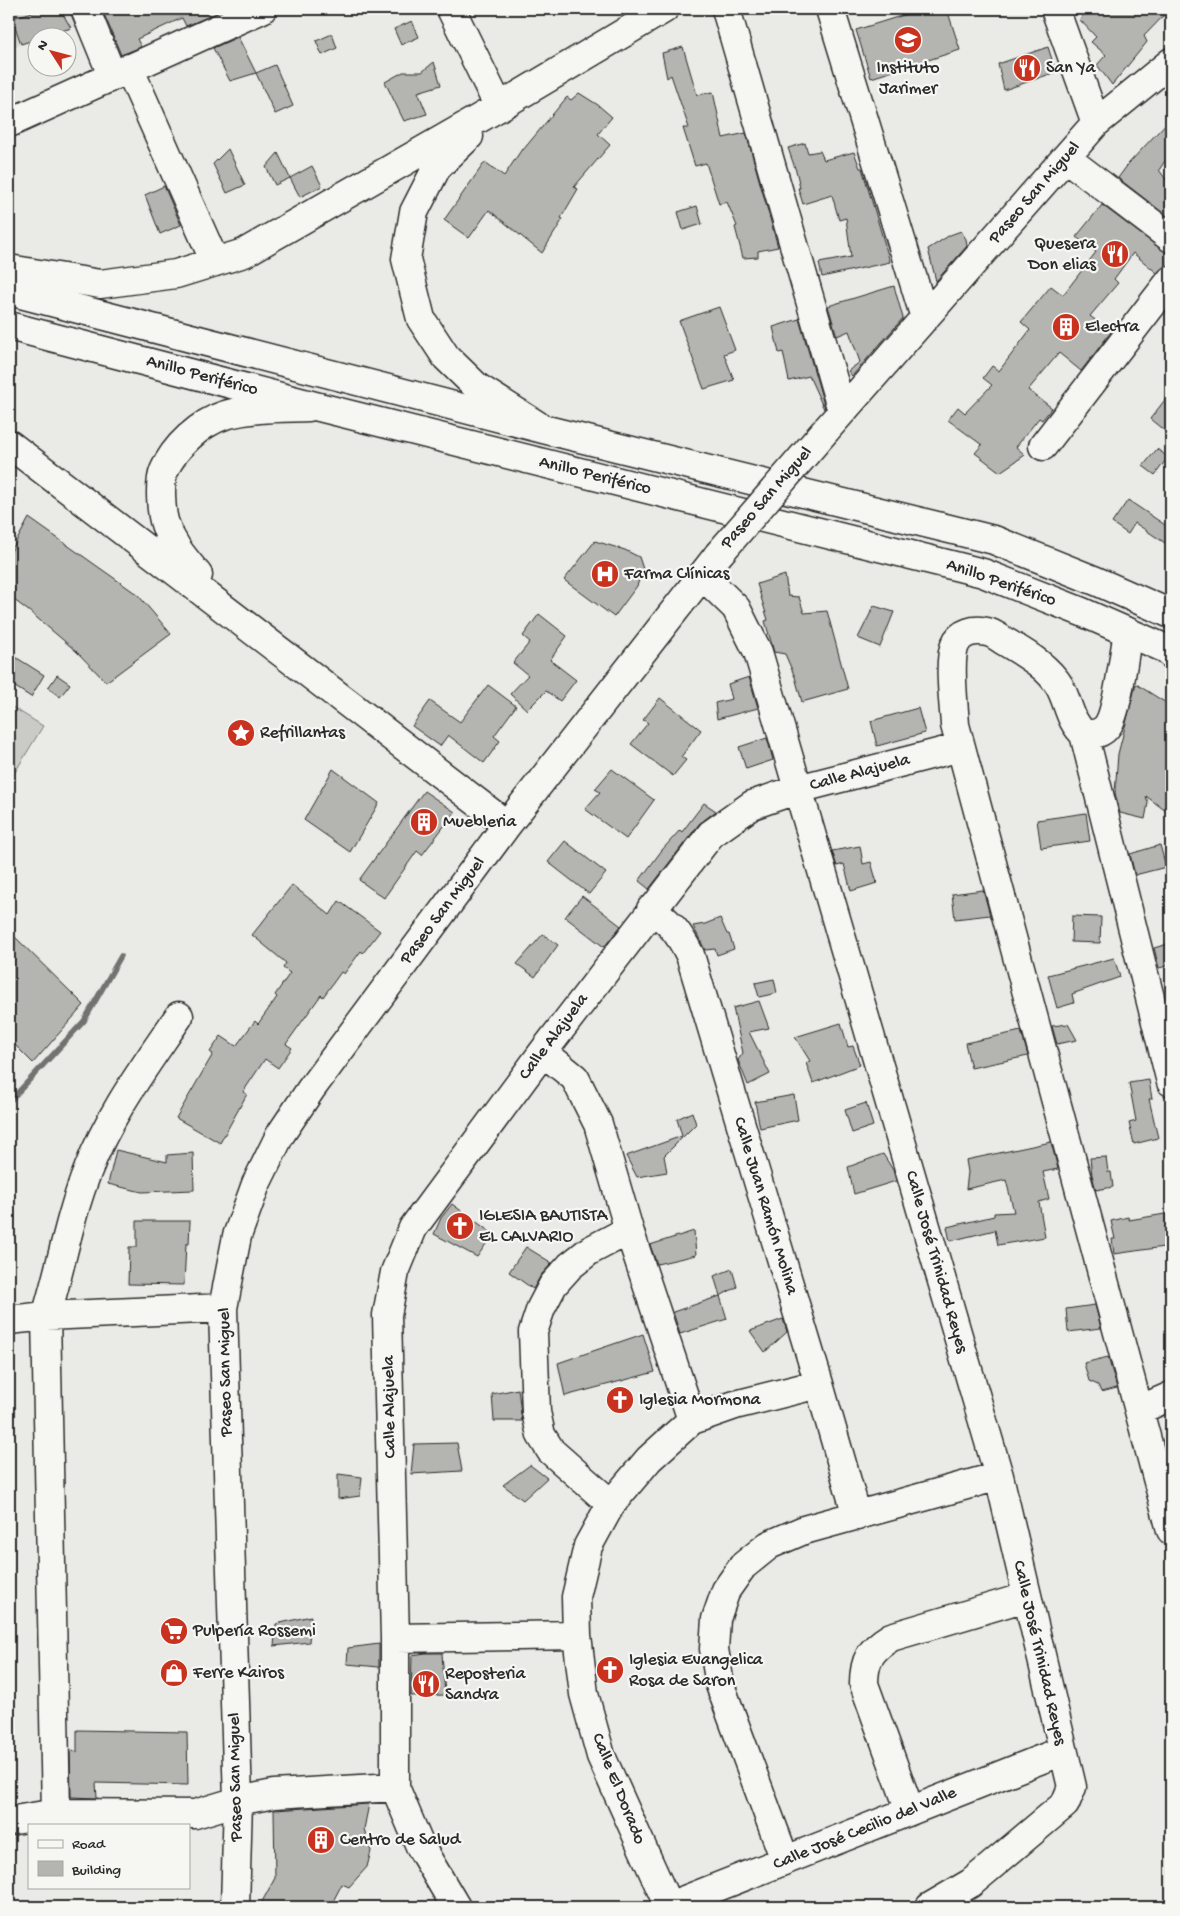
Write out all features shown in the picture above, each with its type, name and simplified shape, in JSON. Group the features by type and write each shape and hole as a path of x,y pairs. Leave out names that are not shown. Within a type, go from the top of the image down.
{"main road":[{"path":"85,9 120,72 215,262"},
{"path":"9,123 262,9"},
{"path":"451,9 499,107"},
{"path":"9,269 100,284 176,274 244,253 499,107 664,9"},
{"path":"726,9 834,420"},
{"path":"830,9 924,318"},
{"path":"1055,9 1096,123"},
{"name":"Paseo San Miguel","path":"236,1907 238,1801 223,1308 238,1236 256,1184 280,1135 311,1089 507,825 710,565 834,420 1096,123 1171,62"},
{"path":"499,107 437,167 414,212 406,259 421,319 446,358 477,387 543,429"},
{"path":"1066,158 1171,238"},
{"path":"1043,446 1171,280"},
{"name":"Anillo Periférico","path":"9,291 543,429 813,497 994,540 1096,581 1171,614"},
{"name":"Anillo Periférico","path":"9,326 319,407 983,573 1082,612 1164,648 1171,654"},
{"path":"232,614 179,554 165,523 162,501 164,472 180,446 201,426 224,416 251,410 319,407"},
{"path":"9,444 507,825"},
{"name":"Calle José Trinidad Reyes","path":"710,565 736,608 758,652 999,1476 1062,1751 1072,1786 1065,1804 971,1883 930,1907"},
{"path":"1171,1082 1084,734 1075,726 1060,687 1046,670 1030,657 989,632 975,630 964,634 955,643 952,656 955,725 1171,1530"},
{"path":"1084,734 1095,735 1108,727 1113,714 1128,632"},
{"name":"Calle Alajuela","path":"456,1907 420,1846 395,1787 395,1638 387,1315 395,1272 413,1228 651,909 711,834 752,805 798,789 961,748"},
{"name":"Calle Juan Ramón Molina","path":"651,909 668,921 682,939 690,955 857,1516"},
{"path":"56,1813 46,1316 60,1271 71,1220 88,1169 110,1124 141,1072 179,1016"},
{"path":"543,1052 575,1078 598,1124 629,1230 692,1420"},
{"path":"612,1504 551,1451 541,1434 536,1412 533,1332 541,1308 553,1285 570,1266 589,1251 629,1230"},
{"path":"9,1320 46,1316 223,1308"},
{"name":"Calle El Dorado","path":"668,1907 601,1756 584,1694 577,1635 576,1597 588,1546 612,1504 649,1459 692,1420 735,1405 819,1384"},
{"path":"1139,1410 1171,1396"},
{"path":"785,1860 720,1685 714,1649 716,1619 726,1590 743,1566 769,1545 804,1530 999,1476"},
{"path":"910,1811 864,1684 864,1670 869,1656 877,1645 890,1637 1026,1597"},
{"path":"395,1638 577,1635"},
{"name":"Calle José Cecilio del Valle","path":"668,1907 1062,1751"},
{"path":"9,1820 56,1813 195,1814 238,1801 274,1794 395,1787"}],"shaded area":[{"path":"9,9 74,9 81,25 72,28 28,28 28,42 9,49"},
{"path":"9,705 43,726 9,782"}],"building":[{"path":"43,9 60,9 71,28 28,28 28,42 21,44 12,18"},
{"path":"102,9 206,9 210,16 186,26 182,18 137,39 141,47 121,55"},
{"name":"Instituto Jarimer","path":"923,9 947,9 960,50 871,78 856,30"},
{"path":"1087,9 1170,9 1144,36 1147,42 1112,85 1097,65 1106,55 1091,42 1096,37 1080,20"},
{"path":"412,21 419,37 401,45 394,29"},
{"path":"332,34 337,48 322,55 316,41"},
{"path":"238,37 256,73 230,81 213,48"},
{"path":"683,47 697,95 713,92 723,138 746,133 778,247 758,251 758,257 743,258 735,227 737,226 727,202 719,204 706,163 695,166 683,128 689,128 671,75 667,78 662,53"},
{"name":"San Ya","path":"1048,47 1056,72 1004,90 998,64"},
{"path":"434,62 441,85 418,92 427,114 404,121 385,82 403,72 422,72"},
{"path":"275,65 293,106 275,114 256,73"},
{"path":"579,93 612,117 598,134 610,145 574,187 578,189 561,218 563,219 542,253 489,210 469,238 444,220 485,162 504,176 522,149 567,97 571,100"},
{"path":"1171,118 1171,152 1159,170 1171,186 1171,219 1118,178 1129,163"},
{"path":"805,143 808,153 820,151 824,160 854,152 860,168 862,168 890,262 822,277 819,263 851,257 846,218 839,220 832,195 803,204 798,188 800,188 797,174 788,148"},
{"path":"228,149 245,185 227,193 213,164"},
{"path":"278,153 290,178 275,185 266,167"},
{"path":"312,166 322,186 300,197 290,178"},
{"path":"164,186 181,225 160,234 145,195"},
{"path":"1102,205 1162,250 1171,253 1171,265 1165,266 1157,273 1133,253 1114,279 1118,283 1090,316 1111,332 1081,371 1059,353 1028,390 1052,408 1042,420 1039,418 1016,447 1025,455 1000,472 975,453 982,445 948,420 958,407 965,413 992,385 983,378 992,366 999,371 1030,330 1021,322 1051,286 1063,295 1096,252 1076,237"},
{"path":"697,206 702,224 683,230 678,212"},
{"path":"961,231 966,239 967,246 936,281 928,249 950,235"},
{"path":"894,286 903,318 852,376 848,371 860,362 849,331 837,336 828,306"},
{"path":"719,307 735,350 724,354 734,380 704,389 679,321"},
{"path":"799,319 824,409 809,376 789,381 783,352 779,353 773,327"},
{"path":"1171,392 1171,436 1150,419"},
{"path":"1157,449 1168,457 1155,475 1143,466"},
{"path":"1128,500 1171,529 1171,547 1135,523 1128,534 1112,523"},
{"path":"29,518 138,595 171,634 106,682 76,651 9,596 9,555"},
{"name":"Farma Clínicas","path":"595,541 625,550 639,557 643,569 637,586 614,617 564,580"},
{"path":"785,575 788,596 799,597 804,613 827,611 848,689 802,702 795,677 785,654 774,652 765,621 768,620 757,584"},
{"path":"874,606 894,612 880,647 858,638"},
{"path":"539,614 567,636 550,660 576,680 560,701 546,691 527,710 510,694 528,675 513,663 530,642 523,636"},
{"path":"9,653 44,675 31,697 9,683"},
{"path":"57,675 70,684 60,697 48,688"},
{"path":"749,677 758,708 717,719 715,703 732,699 728,684"},
{"path":"1136,684 1171,706 1171,815 1146,796 1148,803 1145,819 1120,813 1115,793 1118,754"},
{"path":"488,685 516,706 494,736 500,741 484,763 448,735 440,746 412,726 430,701 460,722"},
{"path":"660,698 701,730 681,757 686,760 673,776 631,744 648,723 643,720"},
{"path":"918,708 925,733 877,746 871,721"},
{"path":"767,738 773,760 746,769 739,747"},
{"path":"333,769 379,803 350,852 304,820"},
{"path":"612,769 654,800 626,839 585,809 600,792 595,789"},
{"path":"424,791 455,812 422,855 417,851 384,898 359,880"},
{"path":"704,803 716,811 699,824 649,889 639,881 662,850 680,830 682,832"},
{"path":"1086,813 1090,841 1041,848 1037,820"},
{"path":"565,841 606,873 589,894 548,862"},
{"path":"1160,845 1166,867 1135,875 1130,854"},
{"path":"860,846 863,864 871,862 877,883 851,891 844,864 837,866 832,851"},
{"path":"292,885 330,915 339,901 380,931 363,953 361,951 344,974 341,972 323,997 321,995 286,1044 292,1048 278,1068 265,1059 243,1092 247,1094 220,1143 176,1118 213,1054 210,1052 221,1036 236,1046 255,1021 258,1024 277,997 275,995 290,973 283,968 286,963 252,935"},
{"path":"983,890 990,915 955,919 952,894"},
{"path":"582,896 621,926 604,947 565,917"},
{"path":"1072,916 1101,917 1100,943 1071,942"},
{"path":"720,918 727,934 729,934 734,949 717,955 715,949 705,950 693,926"},
{"path":"9,931 84,1005 33,1063 9,1039"},
{"path":"543,934 558,945 535,977 517,964"},
{"path":"1171,943 1171,965 1159,968 1154,948"},
{"path":"1114,958 1120,977 1072,994 1074,1003 1057,1008 1048,975"},
{"path":"774,979 777,993 759,997 755,983"},
{"path":"759,1001 769,1028 749,1032 770,1074 748,1085 738,1060 743,1053 733,1008"},
{"path":"841,1023 848,1047 853,1046 860,1065 813,1083 806,1063 810,1061 795,1037"},
{"path":"1068,1024 1077,1040 1057,1044 1052,1026"},
{"path":"1021,1031 1028,1056 971,1068 965,1043"},
{"path":"1149,1080 1152,1099 1149,1099 1158,1138 1134,1144 1129,1123 1136,1121 1129,1083"},
{"path":"794,1095 798,1120 760,1128 755,1102"},
{"path":"866,1103 873,1126 852,1133 845,1110"},
{"path":"692,1112 696,1124 664,1156 667,1172 637,1177 626,1156 682,1136 677,1119"},
{"path":"1051,1142 1058,1169 1043,1172 1049,1199 1039,1202 1045,1237 998,1245 995,1230 950,1241 947,1227 994,1216 994,1213 1014,1212 1006,1180 966,1189 968,1172 966,1160"},
{"path":"116,1150 167,1162 167,1155 193,1153 194,1190 142,1192 108,1184"},
{"path":"883,1154 893,1170 896,1181 854,1194 848,1167"},
{"path":"1106,1157 1113,1187 1096,1190 1090,1158"},
{"name":"IGLESIA BAUTISTA EL CALVARIO","path":"452,1204 493,1234 477,1257 434,1234 441,1218"},
{"path":"1171,1213 1171,1246 1114,1254 1112,1239 1115,1239 1111,1221 1128,1217 1129,1220"},
{"path":"137,1221 190,1221 189,1244 186,1244 184,1285 128,1284 129,1247 137,1247"},
{"path":"694,1231 696,1255 657,1264 650,1245"},
{"path":"526,1247 552,1263 541,1275 533,1289 509,1272"},
{"path":"732,1269 737,1287 720,1296 714,1276"},
{"path":"720,1296 727,1319 680,1334 673,1312"},
{"path":"1095,1305 1101,1328 1068,1332 1066,1309"},
{"path":"783,1319 787,1332 765,1352 750,1331"},
{"path":"643,1334 655,1372 565,1396 558,1363"},
{"path":"1108,1357 1117,1388 1101,1392 1098,1385 1089,1381 1084,1363"},
{"path":"518,1389 522,1421 494,1421 492,1394"},
{"path":"457,1443 462,1471 411,1474 414,1444"},
{"path":"530,1465 547,1478 523,1500 503,1485"},
{"path":"338,1474 362,1477 360,1496 338,1499"},
{"path":"311,1616 309,1642 274,1646 276,1624"},
{"path":"379,1644 379,1667 347,1664 348,1648"},
{"name":"Reposteria Sandra","path":"442,1653 445,1695 411,1696 412,1655"},
{"path":"77,1730 187,1732 188,1785 96,1783 97,1798 71,1797 70,1749 77,1752"},
{"name":"Centro de Salud","path":"369,1804 364,1829 371,1851 367,1867 349,1887 342,1884 330,1907 259,1907 275,1878 274,1810"}],"waterway":[{"path":"9,1102 84,1021 121,956"}],"place":[{"name":"Instituto Jarimer","path":"908,40"},
{"name":"San Ya","path":"1027,68"},
{"name":"Quesera Don elias","path":"1115,254"},
{"name":"Electra","path":"1066,327"},
{"name":"Farma Clínicas","path":"605,574"},
{"name":"Refrillantas","path":"241,733"},
{"name":"Muebleria","path":"424,822"},
{"name":"IGLESIA BAUTISTA EL CALVARIO","path":"460,1226"},
{"name":"Iglesia Mormona","path":"620,1400"},
{"name":"Pulpería Rossemi","path":"174,1631"},
{"name":"Iglesia Evangelica Rosa de Saron","path":"610,1670"},
{"name":"Ferre Kairos","path":"174,1673"},
{"name":"Reposteria Sandra","path":"426,1684"},
{"name":"Centro de Salud","path":"321,1840"}]}
